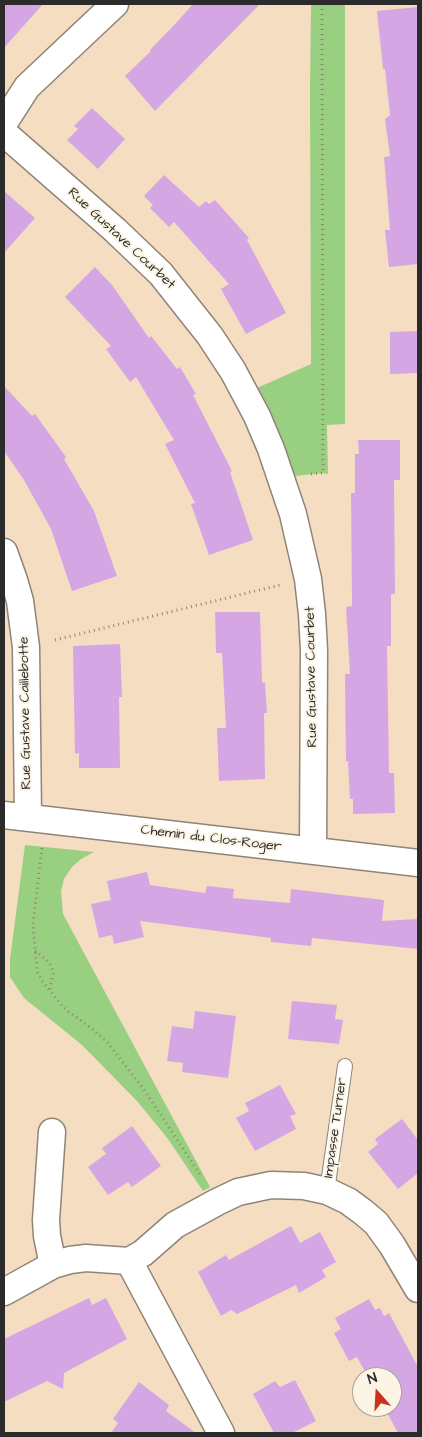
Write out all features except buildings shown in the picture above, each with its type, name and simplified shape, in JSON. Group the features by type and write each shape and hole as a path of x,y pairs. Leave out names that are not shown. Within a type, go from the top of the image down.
{"street":[{"path":"4,123 27,87 115,4"},
{"name":"Rue Gustave Courbet","path":"4,132 115,230 161,274 210,336 233,371 257,416 293,514 308,579 314,650 313,851"},
{"name":"Rue Gustave Caillebotte","path":"4,552 20,601 26,647 26,817"},
{"name":"Chemin du Clos-Roger","path":"26,817 418,863"},
{"path":"52,1132 46,1220 52,1266"},
{"path":"4,1292 52,1266 70,1260 86,1258 129,1261 144,1253 175,1226 217,1202 253,1187 271,1185 304,1186 327,1191 348,1201 376,1223 392,1245 418,1289"},
{"path":"129,1261 220,1433"}],"lane":[{"name":"Impasse Turner","path":"327,1191 345,1066"}],"path":[{"path":"281,477 324,473 322,4"},
{"path":"26,647 308,579"},
{"path":"26,817 34,951 37,971 42,981 64,1008 91,1028 108,1044 145,1091 217,1202"},
{"path":"34,951 48,961 52,967 53,974 49,989"}],"green space":[{"path":"311,4 345,4 345,424 327,425 328,474 295,476 287,453 257,388 311,364"},
{"path":"25,845 94,852 81,859 72,867 64,879 61,891 63,914 210,1187 203,1191 168,1139 137,1101 82,1045 24,998 10,977 10,959"}]}
